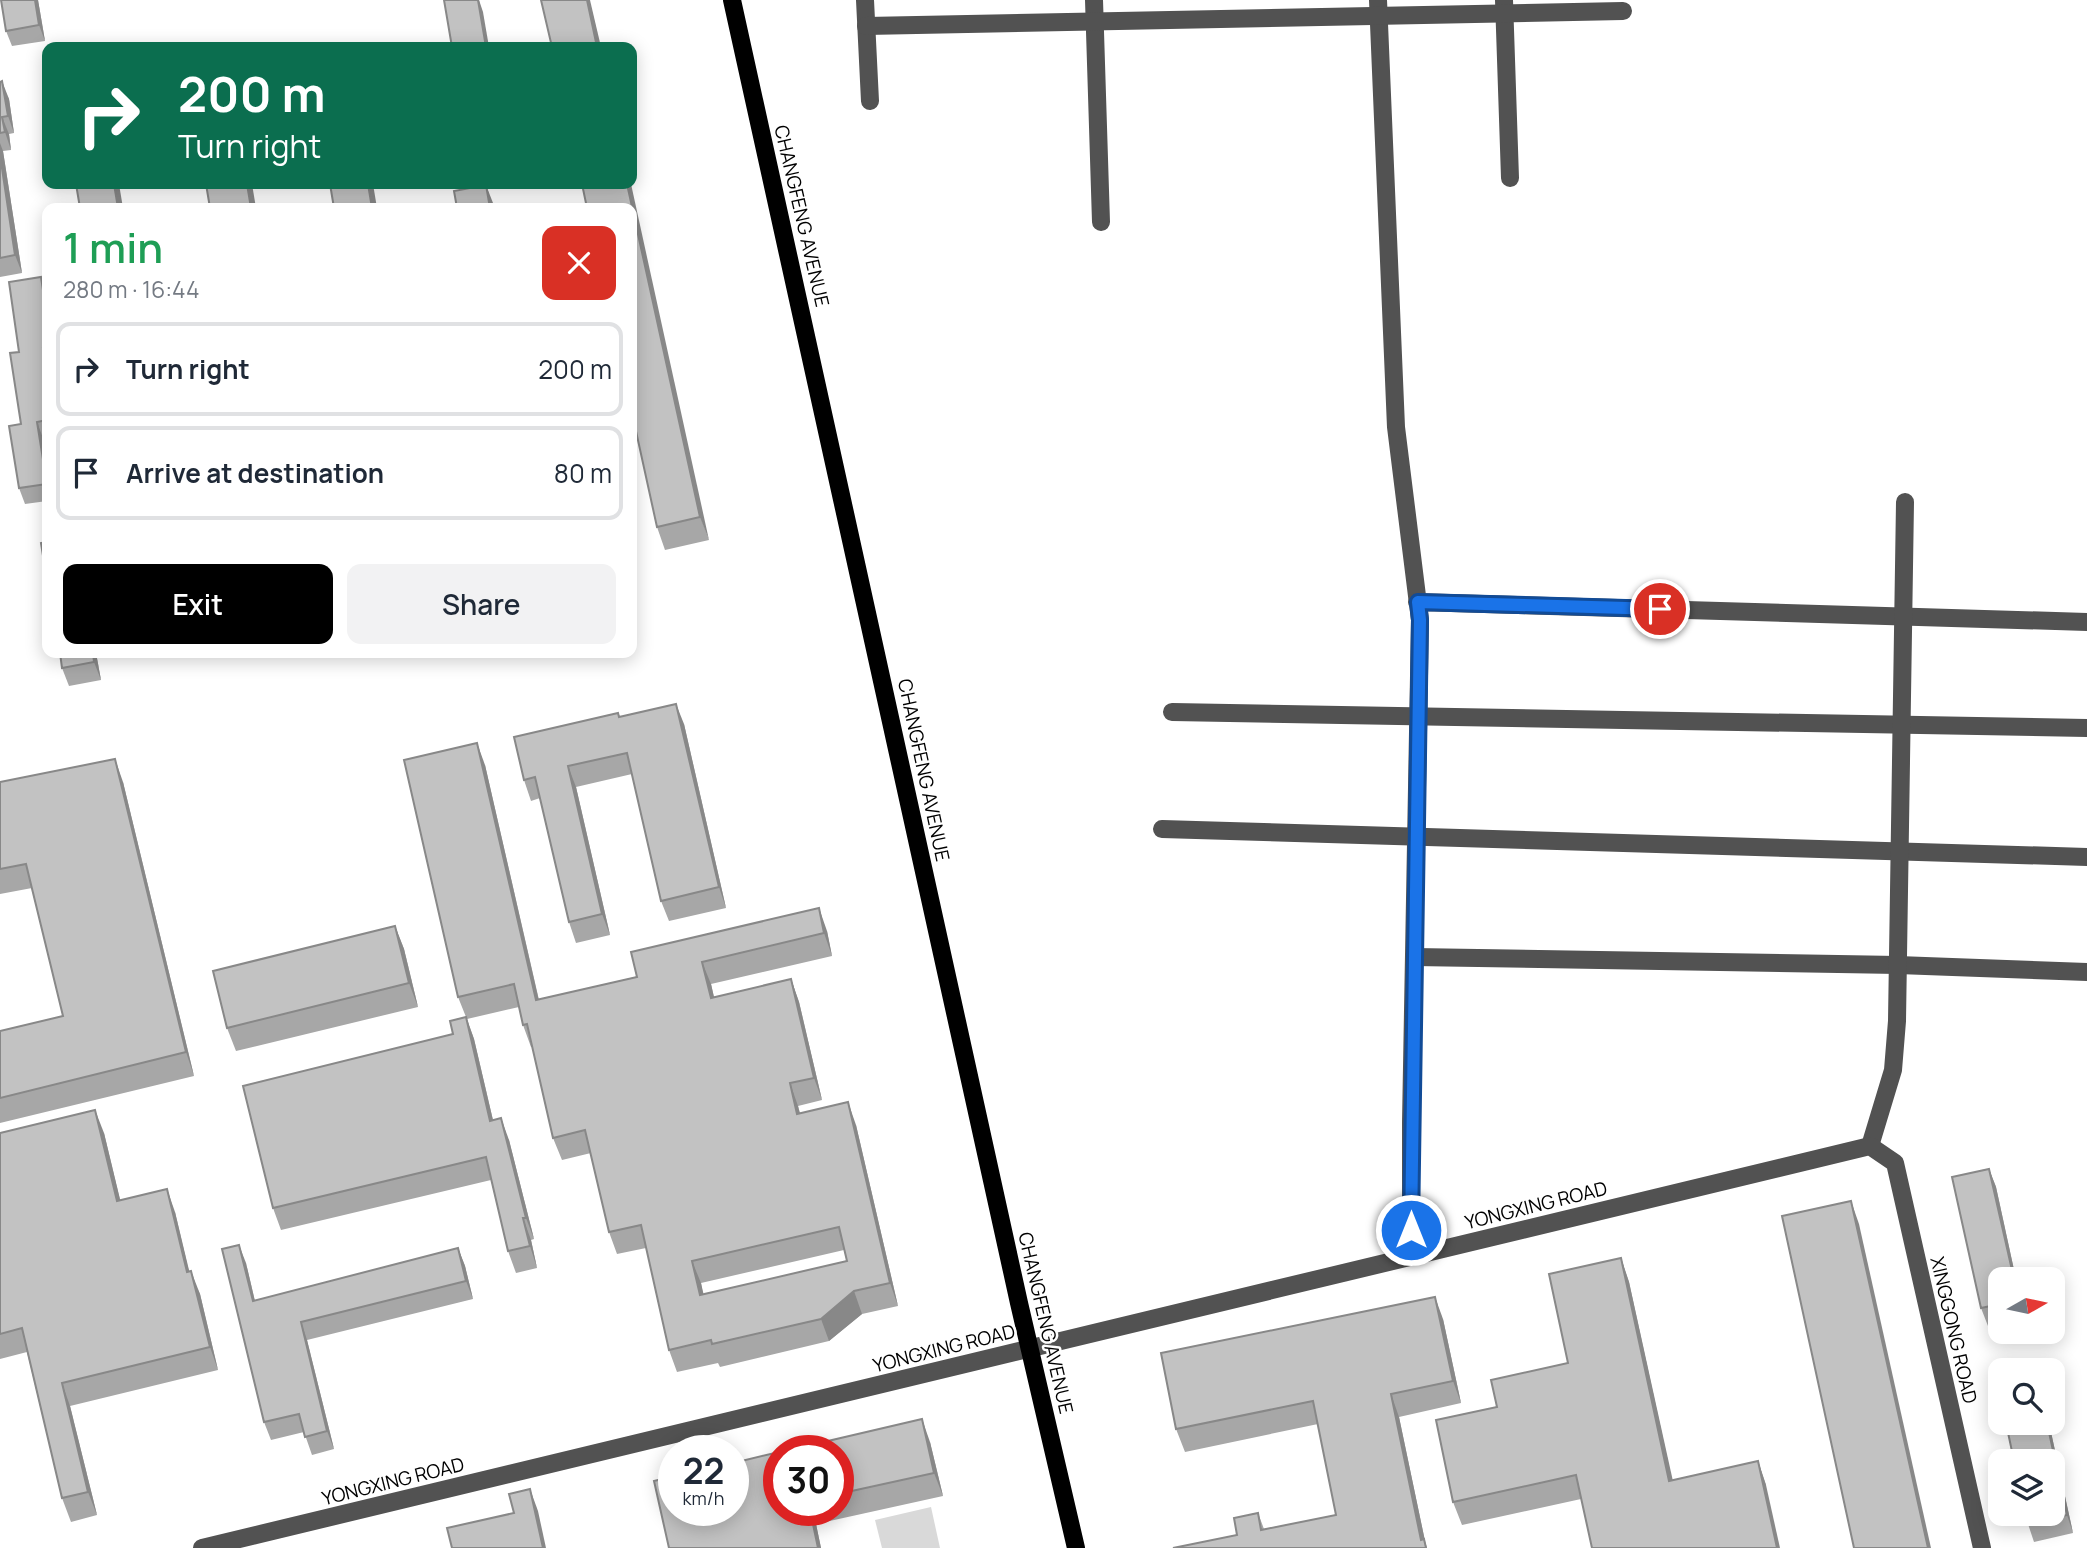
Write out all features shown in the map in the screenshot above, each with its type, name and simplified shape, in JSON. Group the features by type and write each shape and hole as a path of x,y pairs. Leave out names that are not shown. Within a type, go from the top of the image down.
{"main road":[{"name":"CHANGFENG AVENUE","path":"732,0 1029,1349 1076,1548"}],"street":[{"path":"865,0 870,101"},
{"path":"1094,0 1101,222"},
{"path":"866,26 1095,22 1379,8 1504,6 1623,10"},
{"path":"1504,6 1510,178"},
{"path":"1379,8 1396,427 1420,620 1411,1257"},
{"path":"1870,1146 1893,1070 1897,1021 1905,502"},
{"path":"1418,602 2087,622"},
{"path":"1172,712 2087,728"},
{"path":"1162,829 2087,857"},
{"path":"1414,957 1898,965 2087,972"},
{"name":"YONGXING ROAD","path":"202,1548 1870,1146"},
{"name":"XINGGONG ROAD","path":"1870,1146 1895,1163 1982,1548"}],"shaded area":[{"path":"931,1507 940,1548 882,1548 875,1520"}],"building":[{"path":"1,0 35,0 39,25 6,31"},
{"path":"444,0 478,0 485,42 451,42"},
{"path":"541,0 587,0 596,42 551,42"},
{"path":"2,81 8,116 2,117 5,132 0,133 0,82"},
{"path":"0,155 15,255 0,258"},
{"path":"77,189 115,189 117,203 79,203"},
{"path":"207,189 248,189 250,203 209,203"},
{"path":"331,189 369,189 371,203 333,203"},
{"path":"487,189 489,203 456,203 454,191"},
{"path":"583,189 628,189 631,203 586,203"},
{"path":"637,230 700,517 657,527 637,436"},
{"path":"41,277 42,284 42,421 37,422 42,453 42,485 19,488 9,426 21,424 10,353 19,352 9,282"},
{"path":"61,658 94,658 94,662 62,668"},
{"path":"676,704 719,887 661,901 627,753 568,766 602,914 569,922 535,777 524,780 514,737 618,713 619,717"},
{"path":"477,743 536,1000 637,977 631,952 819,908 824,933 702,962 711,998 791,979 814,1078 790,1083 797,1114 848,1102 890,1283 854,1291 821,1319 712,1344 711,1340 669,1350 641,1225 609,1232 585,1130 553,1138 527,1024 523,1025 514,984 458,997 404,760","holes":["839,1227 847,1261 700,1295 692,1261"]},
{"path":"115,759 186,1052 0,1098 0,1031 63,1016 26,864 0,869 0,782"},
{"path":"395,926 409,983 227,1028 213,971"},
{"path":"466,1017 490,1121 501,1118 526,1218 523,1218 530,1246 508,1251 486,1157 273,1208 243,1086 453,1034 450,1021"},
{"path":"95,1110 117,1201 167,1189 187,1272 191,1271 210,1347 62,1383 88,1492 62,1498 22,1328 0,1334 0,1133"},
{"path":"1989,1169 2011,1267 1988,1267 1988,1307 1981,1308 1952,1177"},
{"path":"1851,1201 1928,1548 1854,1548 1782,1216"},
{"path":"239,1245 253,1301 458,1248 466,1281 301,1322 327,1431 305,1437 299,1414 264,1422 222,1249"},
{"path":"1621,1258 1669,1481 1758,1461 1777,1548 1592,1548 1576,1475 1453,1502 1436,1420 1497,1407 1491,1380 1568,1363 1549,1274"},
{"path":"1435,1297 1453,1381 1391,1394 1421,1540 1424,1539 1426,1548 1173,1548 1237,1535 1234,1518 1258,1513 1261,1530 1336,1515 1313,1401 1176,1429 1161,1353"},
{"path":"922,1419 934,1473 854,1490 854,1435"},
{"path":"2009,1435 2050,1435 2053,1449 2011,1449"},
{"path":"763,1456 763,1526 813,1526 818,1548 669,1548 664,1526 749,1526 749,1459"},
{"path":"658,1480 658,1499 654,1481"},
{"path":"530,1489 543,1548 452,1548 447,1528 514,1513 509,1494"}],"route":[{"path":"1411,1230 1420,620 1418,602 1660,609"}]}
